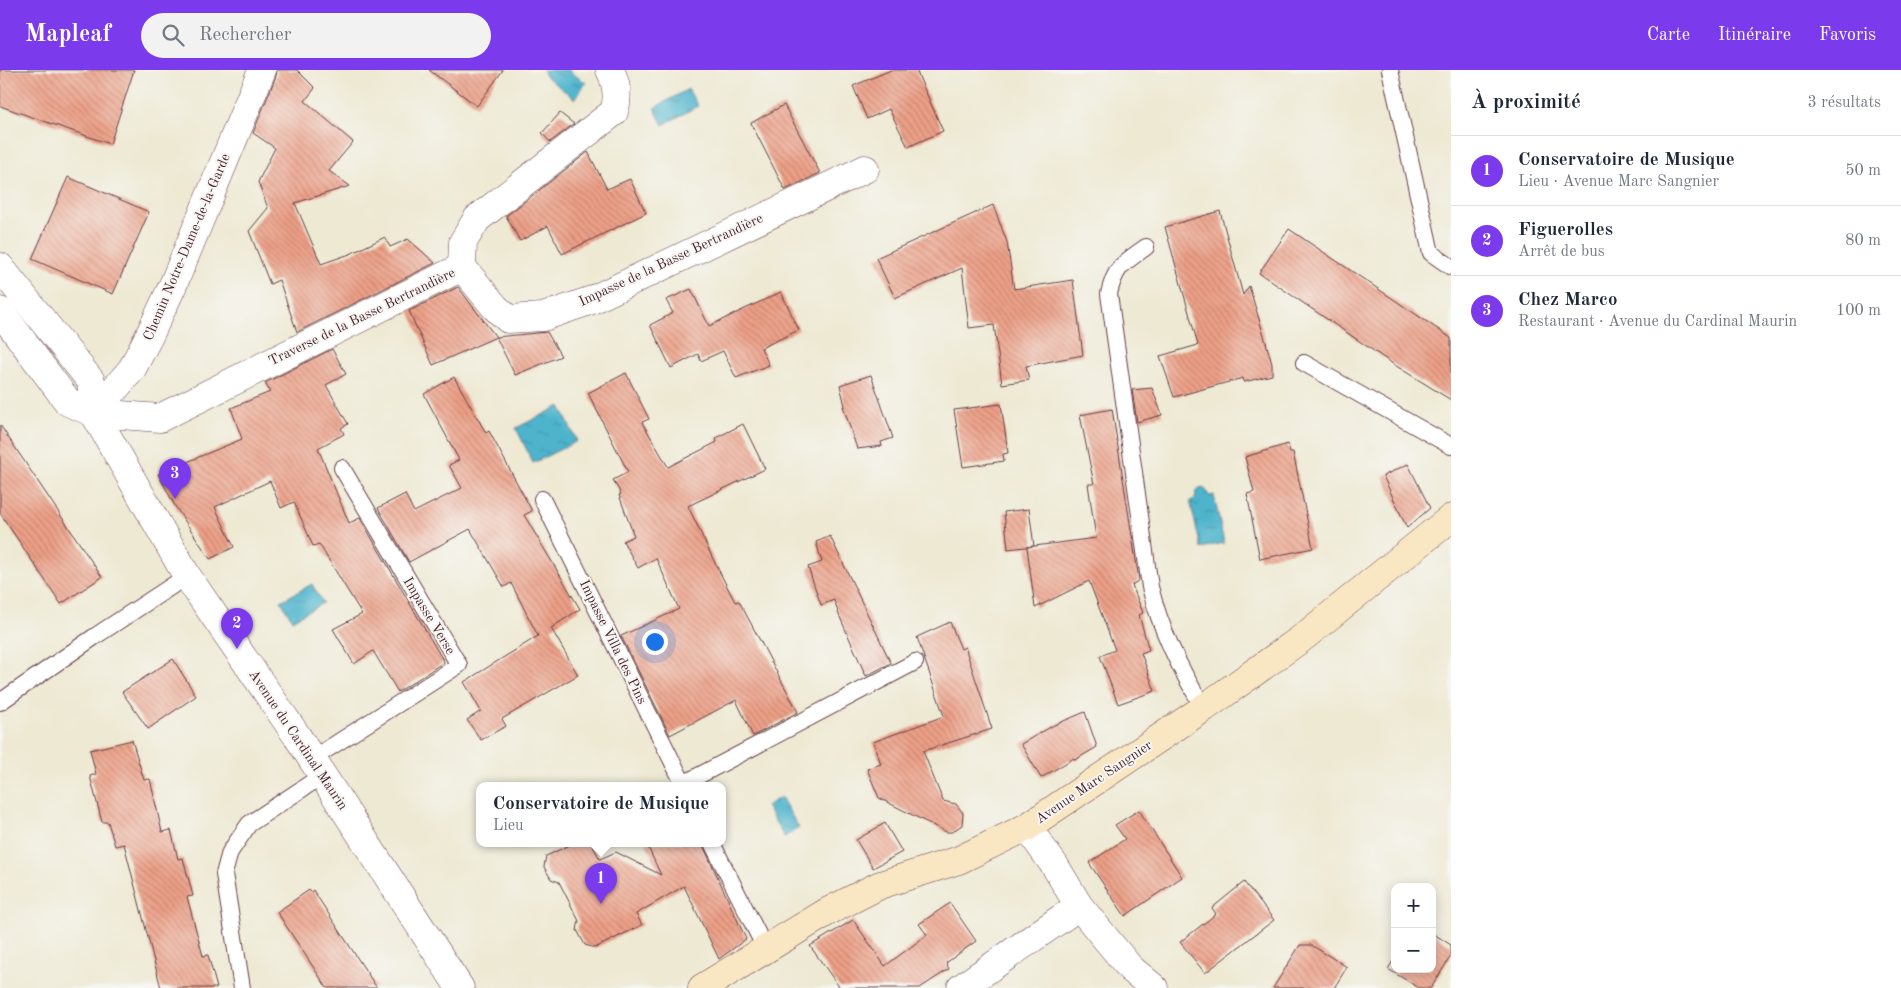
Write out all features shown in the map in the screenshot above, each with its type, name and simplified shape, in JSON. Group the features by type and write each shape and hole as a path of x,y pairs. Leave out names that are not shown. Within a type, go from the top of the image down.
{"street":[{"name":"Chemin Notre-Dame-de-la-Garde","path":"94,413 132,369 150,334 262,70"},
{"name":"Traverse de la Basse Bertrandière","path":"0,311 68,402 94,413 160,418 462,267 462,242 477,218 614,112 618,102 616,82 610,70"},
{"name":"Impasse de la Basse Bertrandière","path":"462,267 495,307 508,319 543,317 592,300 865,168"},
{"path":"0,267 91,381 94,413"},
{"name":"Avenue du Cardinal Maurin","path":"94,413 187,576 317,767 460,988"},
{"name":"Avenue Marc Sangnier","path":"702,988 827,912 880,885 959,860 1026,828 1204,708 1301,639 1451,518"},
{"path":"1026,828 1055,866 1079,906 1130,968 1154,988"},
{"path":"962,988 1079,906"}],"lane":[{"path":"1390,70 1431,253 1451,266"},
{"path":"1146,247 1121,264 1112,278 1109,294 1150,587 1157,615 1184,677 1204,708"},
{"path":"1304,363 1451,446"},
{"name":"Impasse Verse","path":"317,767 458,665 342,468"},
{"name":"Impasse Villa des Pins","path":"542,499 682,782"},
{"path":"0,702 187,576"},
{"name":"Impasse Villa des Pins","path":"689,782 915,662"},
{"path":"242,988 224,874 230,852 249,824 317,767"},
{"path":"714,847 766,950"}],"water":[{"path":"543,70 568,70 586,83 575,99 544,75"},
{"path":"688,89 698,106 663,125 654,108"},
{"path":"560,406 577,441 533,463 516,428"},
{"path":"1202,488 1206,490 1209,496 1214,495 1224,543 1201,548 1190,501 1195,499 1196,491"},
{"path":"312,584 323,603 292,620 281,601"},
{"path":"781,797 799,828 784,837 766,806"}],"building":[{"path":"0,70 134,70 110,144 0,106"},
{"path":"277,70 297,70 315,88 305,101 353,142 329,171 350,186 295,203 321,264 350,254 385,237 390,247 408,239 435,263 297,332 279,280 270,284 249,231 268,208 258,182 275,148 253,133"},
{"path":"429,70 503,70 477,106"},
{"path":"891,70 916,70 943,131 908,147 889,109 867,119 853,86"},
{"path":"784,105 820,173 785,190 751,123"},
{"path":"560,113 574,124 550,142 542,133"},
{"path":"588,152 607,189 630,179 646,213 562,254 548,226 520,241 506,216"},
{"path":"68,177 149,212 113,294 32,259"},
{"path":"993,205 1007,242 1014,289 1073,280 1083,355 1026,366 1029,380 1002,384 994,325 969,328 962,268 895,298 876,258"},
{"path":"1220,211 1243,295 1249,286 1272,364 1272,375 1244,382 1243,378 1174,397 1160,356 1198,345 1165,227"},
{"path":"1289,229 1451,338 1451,400 1393,364 1259,273"},
{"path":"458,287 496,337 433,365 409,311"},
{"path":"691,289 709,326 781,292 799,330 761,348 769,365 736,378 723,351 701,361 698,354 671,368 650,325 673,313 666,300"},
{"path":"547,332 561,356 515,375 496,337"},
{"path":"332,349 346,374 326,385 348,424 341,428 344,434 318,448 349,523 360,518 444,662 398,692 373,651 354,664 333,629 362,614 319,544 313,546 294,502 281,508 270,481 215,507 234,547 210,559 175,506 158,474 242,439 231,408 270,392 265,383"},
{"path":"626,373 649,419 642,422 668,467 717,442 716,438 743,424 765,469 688,506 735,602 739,601 798,712 753,736 736,700 670,735 621,636 679,609 656,558 638,568 623,541 634,536 619,495 621,494 613,480 628,472 588,393"},
{"path":"871,375 893,438 881,442 882,446 857,449 843,406 845,406 840,385"},
{"path":"454,377 486,433 489,431 532,511 524,515 580,609 551,628 578,675 502,719 506,726 481,740 467,720 481,711 464,682 538,636 511,583 504,587 470,529 409,562 378,508 405,494 414,512 462,488 449,465 459,460 424,394"},
{"path":"1152,388 1162,415 1137,422 1132,390"},
{"path":"1001,404 1008,453 1003,454 1004,461 963,467 954,410"},
{"path":"1112,409 1139,580 1132,585 1143,613 1139,615 1149,650 1141,653 1155,691 1118,704 1100,656 1115,650 1089,581 1035,608 1027,547 1096,538 1088,484 1094,484 1080,415"},
{"path":"0,425 102,577 61,604 0,513"},
{"path":"1288,444 1290,452 1293,452 1313,548 1260,559 1247,494 1254,492 1245,457"},
{"path":"1408,464 1430,508 1407,528 1383,476"},
{"path":"1029,509 1034,546 1008,549 1004,512"},
{"path":"830,536 891,663 866,676 834,600 821,605 808,567 822,562 816,542"},
{"path":"950,622 961,649 965,647 992,729 923,751 943,801 956,804 963,813 962,825 952,832 946,832 879,798 867,769 881,764 873,742 944,716 917,637"},
{"path":"173,659 196,696 148,729 122,692"},
{"path":"1085,712 1097,747 1075,760 1074,758 1041,778 1021,744 1054,725"},
{"path":"132,740 144,780 150,779 162,832 171,830 178,859 183,858 193,896 187,897 203,956 208,955 217,988 161,988 124,844 115,846 108,822 102,822 90,776 96,774 90,750"},
{"path":"1139,810 1182,877 1125,916 1089,863 1125,839 1115,825"},
{"path":"885,823 902,852 873,868 856,840"},
{"path":"565,847 593,847 600,859 616,852 661,875 648,847 704,847 746,939 719,959 684,886 636,914 642,925 595,948 585,945 577,930 579,921 559,882 551,879 544,867 546,856"},
{"path":"1244,882 1274,920 1205,973 1180,942 1216,914 1212,908"},
{"path":"309,890 311,892 313,890 377,988 327,988 277,912"},
{"path":"950,903 976,941 946,963 949,969 920,988 840,988 810,946 853,920 885,966 927,935 919,924"},
{"path":"1436,936 1451,945 1451,956 1431,988 1419,988 1395,973 1436,973"},
{"path":"1300,945 1311,945 1347,967 1334,988 1273,988"}],"place":[{"name":"Chez Marco","path":"175,499"},
{"name":"Figuerolles","path":"237,649"},
{"name":"Conservatoire de Musique","path":"601,904"}]}
